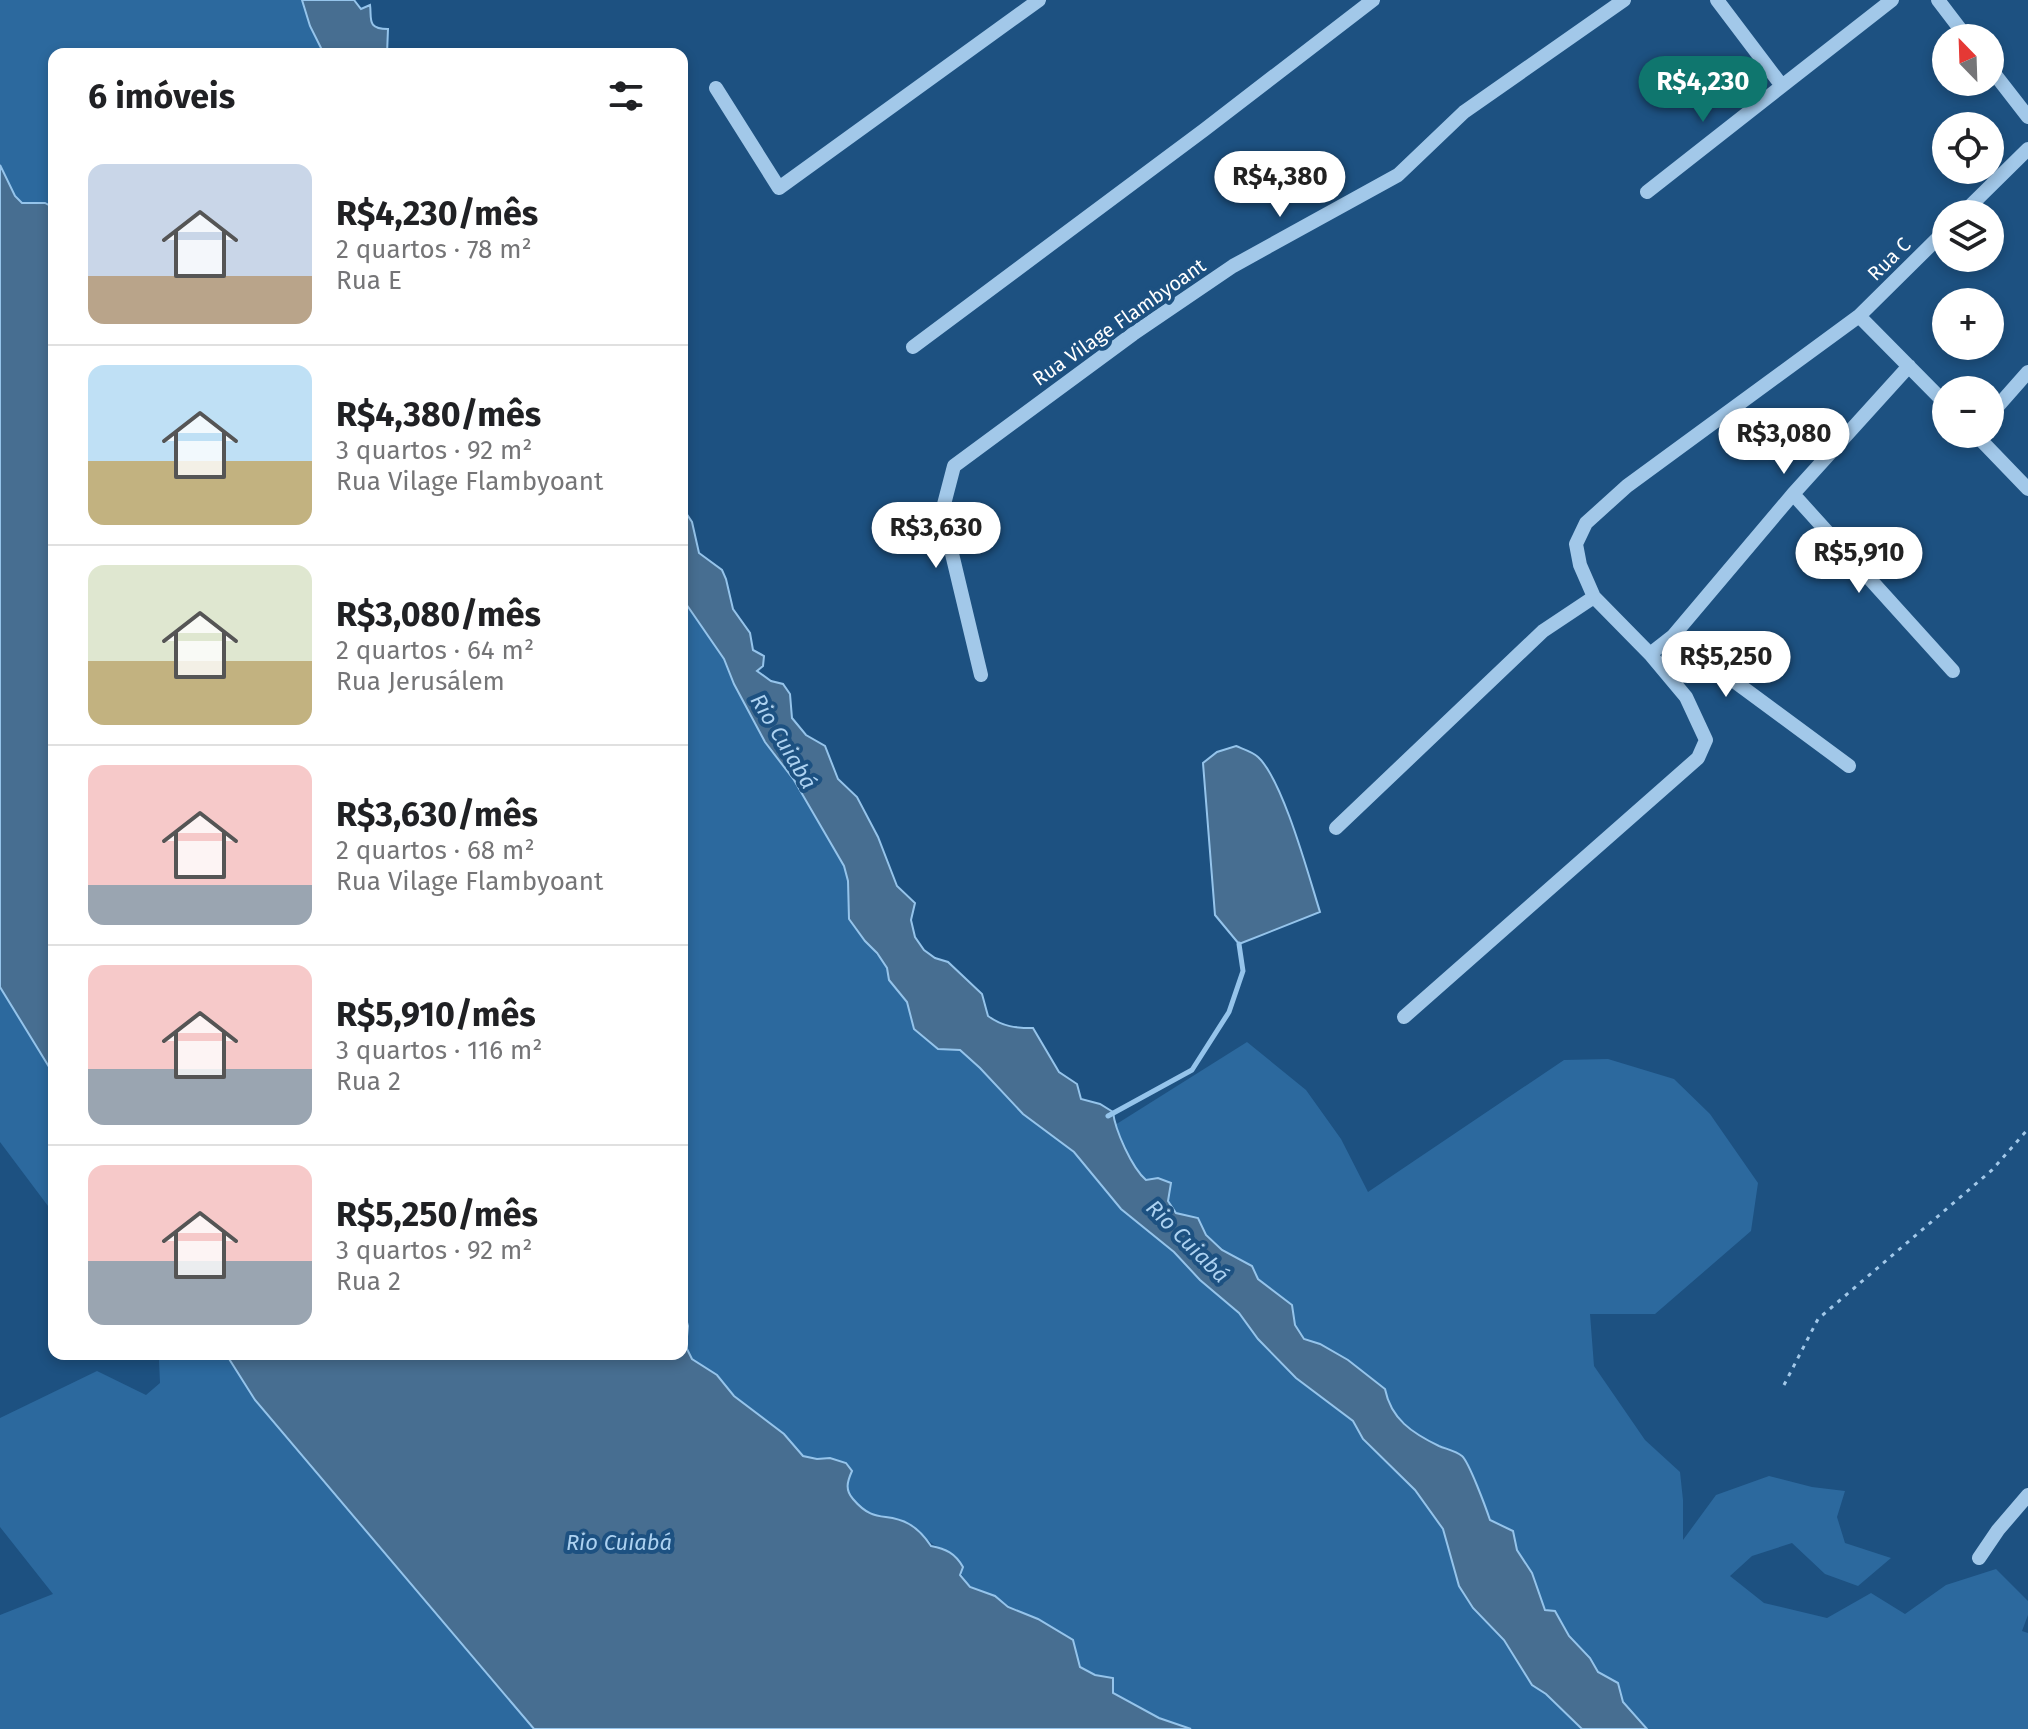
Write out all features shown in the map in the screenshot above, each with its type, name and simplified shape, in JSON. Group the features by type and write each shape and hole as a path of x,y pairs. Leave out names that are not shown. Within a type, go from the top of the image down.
{"street":[{"path":"716,88 779,188 1039,0"},
{"path":"913,347 1373,0"},
{"name":"Rua Vilage Flambyoant","path":"981,675 942,512 954,466 1133,334 1233,266 1398,175 1464,112 1624,0"},
{"path":"1717,0 1782,86"},
{"path":"1647,192 1892,0"},
{"path":"1938,0 1956,24"},
{"path":"2004,86 2028,117"},
{"path":"1976,200 2028,149"},
{"name":"Rua C","path":"1594,597 1580,565 1576,544 1586,523 1627,486 1859,316 1932,244"},
{"path":"1859,316 1932,390"},
{"path":"1650,654 1673,636 1691,616 1793,494 1909,366"},
{"path":"2004,399 2028,372"},
{"path":"1988,448 2028,489"},
{"path":"1793,494 1953,671"},
{"path":"1336,828 1543,631 1594,597 1650,654 1686,697 1706,740 1698,758 1404,1017"},
{"path":"1673,636 1849,766"},
{"path":"1979,1558 2028,1495"}],"path":[{"path":"1784,1385 1818,1319 1992,1170 2028,1129"}],"shaded area":[{"path":"0,0 302,0 321,48 48,48 48,205 22,203 15,196 0,165"},
{"path":"688,607 724,659 765,742 794,780 844,866 848,881 849,919 887,968 889,980 907,1002 912,1022 938,1049 960,1050 1023,1114 1074,1152 1121,1209 1174,1252 1200,1280 1239,1313 1258,1339 1296,1378 1353,1421 1363,1439 1415,1490 1443,1529 1459,1586 1473,1608 1504,1640 1532,1684 1582,1729 1191,1729 1159,1718 1113,1693 1113,1678 1095,1675 1080,1667 1073,1640 1038,1619 1008,1607 995,1596 970,1587 945,1549 901,1520 875,1515 861,1508 848,1489 852,1471 830,1458 803,1456 784,1434 734,1396 717,1375 692,1359 688,1351"},
{"path":"0,987 48,1065 48,1206 0,1142"},
{"path":"1247,1042 1306,1090 1341,1139 1368,1192 1564,1060 1608,1059 1674,1079 1710,1114 1758,1183 1751,1231 1655,1314 1590,1314 1594,1366 1645,1440 1680,1472 1683,1540 1716,1495 1769,1476 1812,1487 1845,1491 1837,1517 1845,1543 1891,1558 1858,1586 1825,1574 1792,1543 1752,1556 1730,1576 1764,1603 1827,1618 1871,1593 1905,1614 1946,1585 1996,1569 2028,1601 2028,1615 2022,1631 2028,1633 2028,1729 1647,1729 1623,1702 1619,1683 1598,1672 1590,1658 1568,1636 1562,1623 1545,1611 1532,1573 1517,1550 1513,1531 1490,1520 1462,1456 1406,1426 1393,1411 1385,1389 1348,1360 1304,1339 1295,1325 1291,1305 1258,1279 1252,1266 1222,1250 1206,1235 1198,1218 1176,1213 1168,1201 1169,1191 1158,1178 1146,1180 1139,1174 1115,1125"},
{"path":"159,1360 230,1360 255,1400 452,1633 468,1637 534,1729 0,1729 0,1615 53,1594 0,1527 0,1418 97,1371 146,1395 160,1383"}],"water":[{"path":"302,0 354,0 361,9 370,5 373,25 388,29 387,48 321,48"},
{"path":"0,165 15,196 22,203 48,205 48,1065 0,987"},
{"name":"Rio Cuiabá","path":"688,516 699,553 722,570 733,609 750,633 753,650 764,656 763,666 757,671 771,681 783,684 790,694 792,718 806,735 825,746 838,779 857,797 878,837 897,886 915,903 911,920 915,937 924,950 948,962 982,994 988,1016 1010,1026 1033,1028 1059,1072 1077,1084 1081,1099 1100,1104 1113,1112 1125,1148 1146,1180 1158,1178 1171,1183 1168,1201 1176,1213 1198,1218 1206,1235 1222,1250 1252,1266 1258,1279 1292,1305 1295,1325 1304,1339 1348,1360 1385,1389 1392,1409 1404,1424 1429,1441 1462,1456 1490,1520 1513,1531 1517,1550 1532,1573 1545,1610 1555,1611 1569,1636 1590,1658 1598,1672 1618,1683 1623,1702 1647,1729 1582,1729 1546,1694 1532,1685 1504,1640 1473,1608 1459,1586 1443,1529 1415,1490 1363,1439 1353,1421 1296,1378 1258,1339 1239,1313 1200,1280 1174,1252 1121,1209 1074,1152 1023,1114 960,1050 938,1049 914,1029 907,1002 889,980 887,968 849,919 848,881 844,866 794,780 765,742 724,659 688,607"},
{"path":"1236,746 1258,757 1277,786 1320,912 1239,944 1215,915 1203,763 1217,752"},
{"name":"Rio Cuiabá","path":"688,1351 692,1359 717,1375 734,1396 784,1434 803,1456 846,1463 852,1471 848,1482 849,1492 861,1507 874,1515 901,1520 912,1526 931,1546 946,1550 957,1558 963,1567 960,1575 970,1587 995,1596 1008,1607 1038,1619 1073,1640 1080,1667 1095,1675 1113,1678 1113,1693 1159,1718 1191,1729 534,1729 255,1400 230,1360 688,1360"}],"waterway":[{"path":"1108,1116 1192,1070 1229,1012 1243,971 1239,944"}]}
